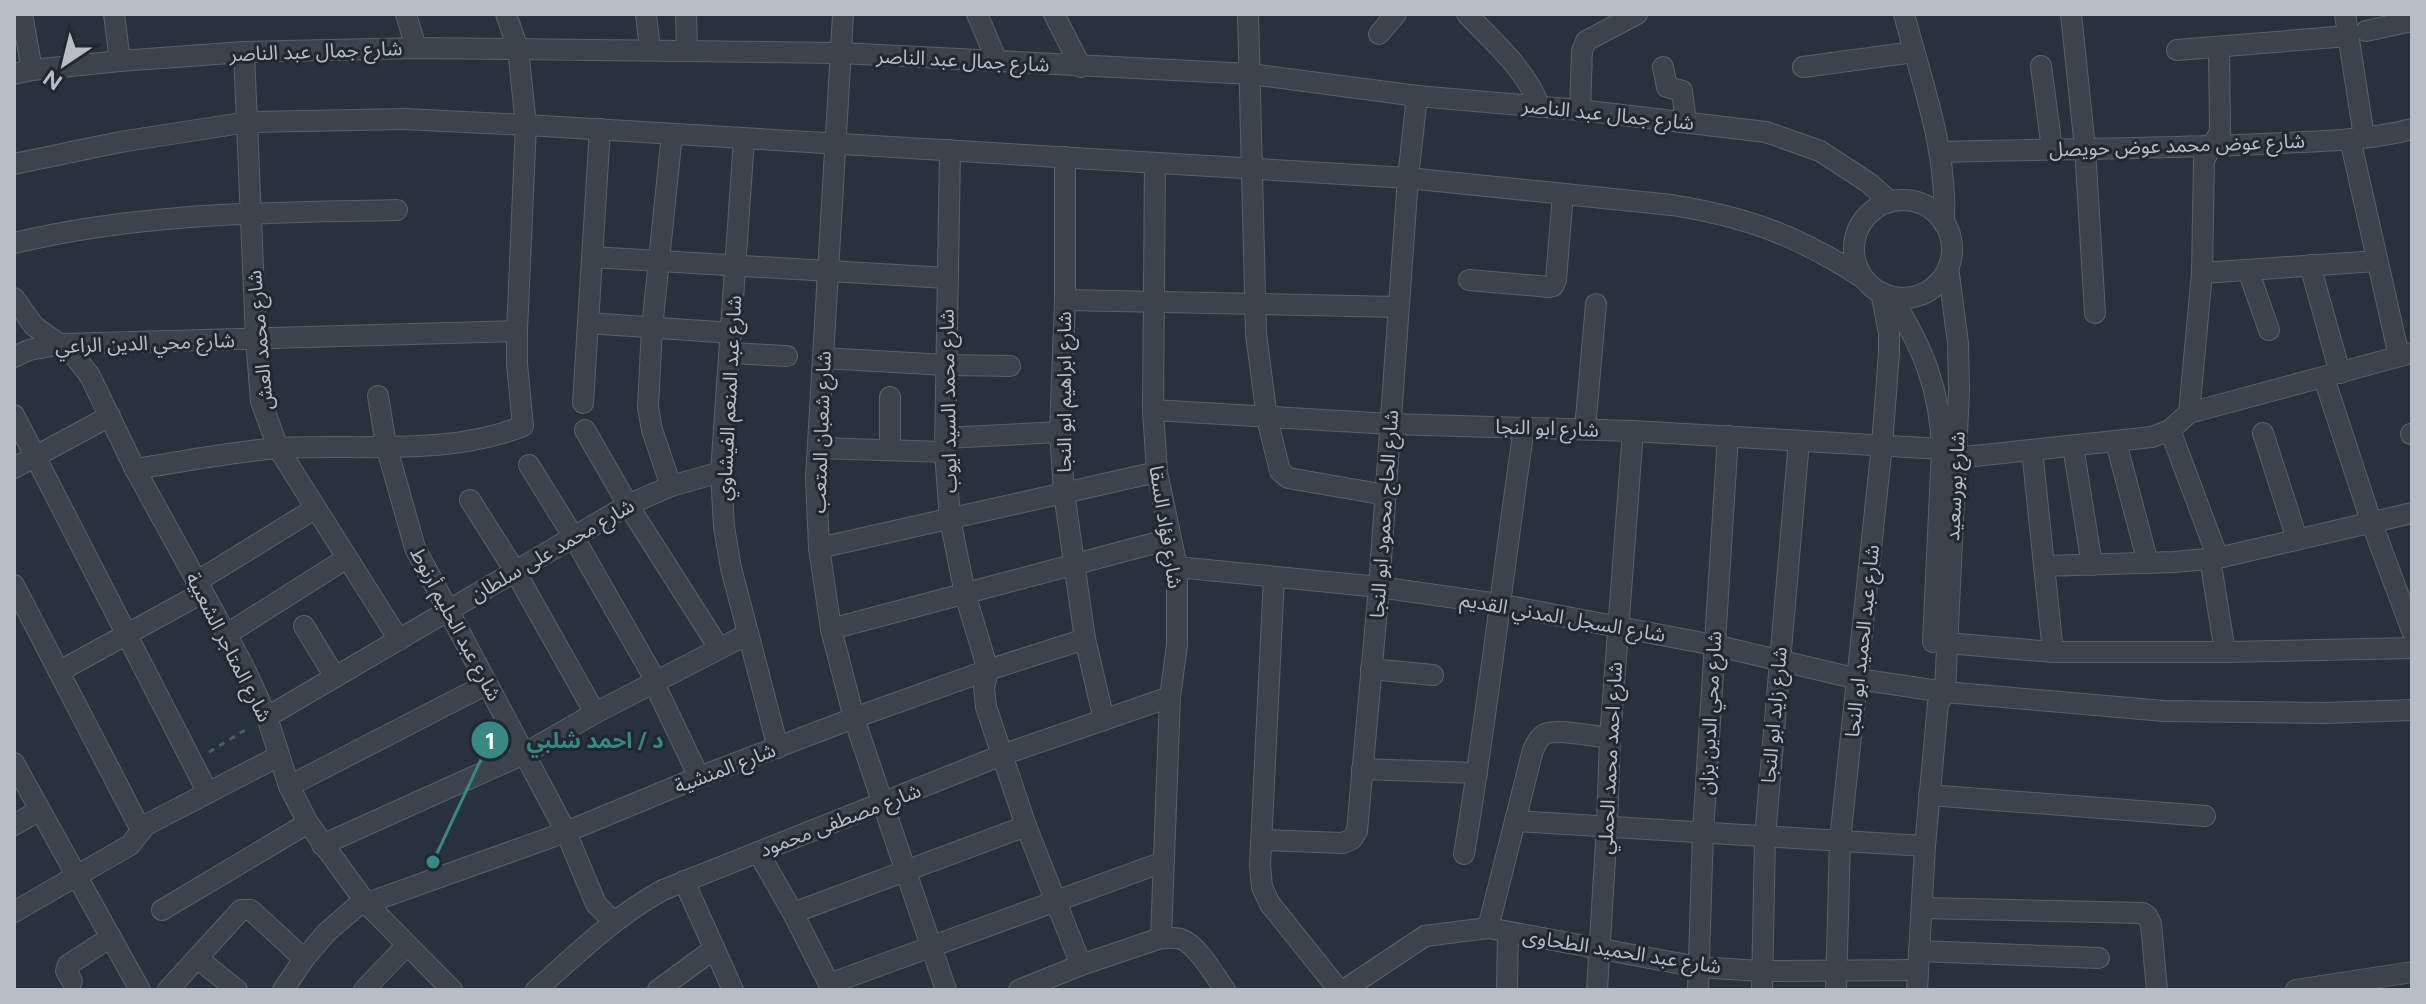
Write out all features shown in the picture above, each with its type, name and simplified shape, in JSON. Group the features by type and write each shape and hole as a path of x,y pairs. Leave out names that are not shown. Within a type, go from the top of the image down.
{"street":[{"path":"22,14 23,72"},
{"path":"114,14 120,61"},
{"path":"406,14 416,48"},
{"path":"135,469 278,448 421,446 457,442 511,430 524,424 519,394 517,331 526,125 518,49 506,14"},
{"path":"646,14 650,50"},
{"path":"686,14 687,51"},
{"name":"شارع شعبان المتعب","path":"843,14 816,478 819,548 831,629 854,718 946,990"},
{"path":"977,14 997,61"},
{"path":"1248,14 1254,304 1267,418 1280,471 1288,478 1386,495"},
{"path":"1379,34 1396,14"},
{"path":"1580,110 1582,51 1586,41 1637,14"},
{"path":"1904,14 1941,152 1945,179 1944,223"},
{"path":"2225,652 2214,559 2170,430 2189,413 2406,354 2377,261 2357,138 2357,33 2345,14"},
{"path":"1055,15 1081,67"},
{"path":"2076,15 2095,313"},
{"path":"1477,17 1520,69 1540,107"},
{"path":"2177,50 2357,33 2412,21"},
{"path":"2189,413 2202,273 2204,160 2220,132 2219,47"},
{"name":"شارع جمال عبد الناصر","path":"23,72 244,52 416,48 841,53 1251,74 1417,96 1580,110 1766,132 1794,140 1845,165 1890,202"},
{"name":"شارع محمد العش","path":"244,52 261,401 278,448 399,640"},
{"path":"1803,67 1914,52"},
{"path":"2041,66 2052,149"},
{"path":"1663,67 1667,87 1682,91 1686,122"},
{"name":"شارع الحاج محمود ابو النجا","path":"1262,840 1343,843 1352,839 1357,831 1417,96"},
{"path":"14,164 120,142 248,122 405,119 1408,178 1672,205 1740,218 1804,242 1886,294 1903,298 1925,293 1943,277 1952,255 1944,223 1937,214 1915,202 1902,200 1890,202 1869,213 1857,233 1854,256 1863,278"},
{"path":"583,403 600,129"},
{"name":"شارع عوض محمد عوض حويصل","path":"1941,152 2214,146 2357,138 2412,129"},
{"path":"671,486 652,430 648,407 652,328 672,134"},
{"name":"شارع عبد المنعم الفيشاوي","path":"744,139 721,472 724,527 731,568 778,748"},
{"name":"شارع محمد السيد ايوب","path":"950,150 945,445 950,519 965,594 988,670 984,698 1026,826 1081,965"},
{"name":"شارع ابراهيم ابو النجا","path":"1065,157 1065,300 1060,432 1064,493 1085,639 1104,720"},
{"name":"شارع فؤاد السقا","path":"1155,163 1153,410 1157,472 1177,567 1177,645 1170,697 1161,938"},
{"path":"1469,280 1553,286 1563,194"},
{"path":"14,243 117,223 184,216 397,210"},
{"path":"592,257 947,278"},
{"path":"2202,273 2377,261"},
{"path":"2310,265 2332,375 2371,521 2412,631"},
{"name":"شارع بورسعيد","path":"1918,970 1938,695 1949,454 1959,391 1958,343 1948,267"},
{"path":"2248,270 2269,330"},
{"name":"شارع بورسعيد","path":"1886,294 1910,326 1925,356 1949,454 1947,643 1938,695"},
{"name":"شارع عبد الحميد ابو النجا","path":"1835,980 1840,840 1882,445 1889,343 1886,294"},
{"name":"شارع المتاجر الشعبية","path":"14,298 34,326 51,340 62,344 82,364 135,469 227,634 267,717 289,786 308,823 366,903 447,988"},
{"path":"1065,300 1398,307"},
{"path":"1585,429 1596,304"},
{"path":"588,323 652,328 787,356"},
{"name":"شارع محي الدين الراعي","path":"14,357 29,350 62,344 517,331"},
{"path":"823,358 1010,366"},
{"name":"شارع عبد الحليم أرنوط","path":"378,396 386,445 415,548 566,832 596,904 614,922"},
{"path":"890,397 890,450"},
{"name":"شارع ابو النجا","path":"1153,410 1391,424 1728,436 1882,445 1949,454 2116,442 2152,437 2170,430"},
{"path":"14,415 208,793"},
{"path":"14,468 110,416"},
{"path":"1464,854 1524,428"},
{"path":"585,430 628,505 719,648"},
{"name":"شارع احمد محمد الحملي","path":"1597,990 1617,625 1633,431"},
{"path":"818,448 890,450 1060,432"},
{"path":"2263,433 2297,539"},
{"name":"شارع محي الدين بزان","path":"1698,990 1703,832 1728,436"},
{"name":"شارع زايد ابو النجا","path":"1761,980 1765,836 1799,441"},
{"path":"2116,442 2148,563"},
{"path":"2073,446 2092,565"},
{"path":"2032,450 2053,652"},
{"path":"529,465 655,682 699,777"},
{"name":"شارع محمد على سلطان","path":"267,717 628,505 671,486 721,472"},
{"path":"819,548 1157,472"},
{"path":"470,500 515,571 595,713"},
{"path":"60,671 127,634 316,508"},
{"path":"2044,566 2214,559 2412,513"},
{"path":"831,629 1170,539"},
{"path":"227,634 347,558"},
{"name":"شارع السجل المدني القديم","path":"1177,567 1379,587 1498,604 1714,645 1778,662 1938,695 2164,711 2325,713 2412,710"},
{"path":"1274,577 1262,887 1270,904 1341,990"},
{"path":"14,585 141,830"},
{"path":"304,626 335,677"},
{"path":"322,845 524,754 595,713 748,634"},
{"name":"شارع المنشية","path":"283,990 304,959 347,913 366,903 566,832 854,718 1085,639"},
{"path":"1947,643 2053,652 2412,648"},
{"path":"1371,669 1433,675"},
{"path":"289,786 487,684"},
{"name":"شارع مصطفى محمود","path":"536,990 614,922 648,898 684,881 1002,755 1170,697"},
{"path":"1507,990 1498,930 1515,821 1533,750 1538,740 1546,734 1560,732 1610,738"},
{"path":"14,912 130,845 146,825 279,756"},
{"path":"14,763 140,990"},
{"path":"1362,769 1477,773"},
{"path":"1929,795 2205,816"},
{"path":"14,825 40,810"},
{"path":"1515,821 1925,846"},
{"path":"162,910 308,823"},
{"path":"793,913 1026,826"},
{"path":"758,852 830,987 1163,862"},
{"path":"684,881 733,990"},
{"path":"168,990 246,908 304,959"},
{"path":"1922,908 2143,913 2151,924 2157,990"},
{"name":"شارع عبد الحميد الطحاوى","path":"1341,990 1425,936 1498,930 1761,980 1835,980 1918,970 2099,958"},
{"path":"72,981 66,971 68,965 111,937"},
{"path":"1019,990 1054,984 1081,965 1161,938 1184,940 1192,946 1225,990"},
{"path":"364,990 407,945"},
{"path":"658,990 714,949"},
{"path":"197,958 237,990"},
{"path":"2296,990 2412,972"}],"path":[{"path":"192,762 267,717"}],"place":[{"name":"د / احمد شلبي","path":"433,862"}]}
